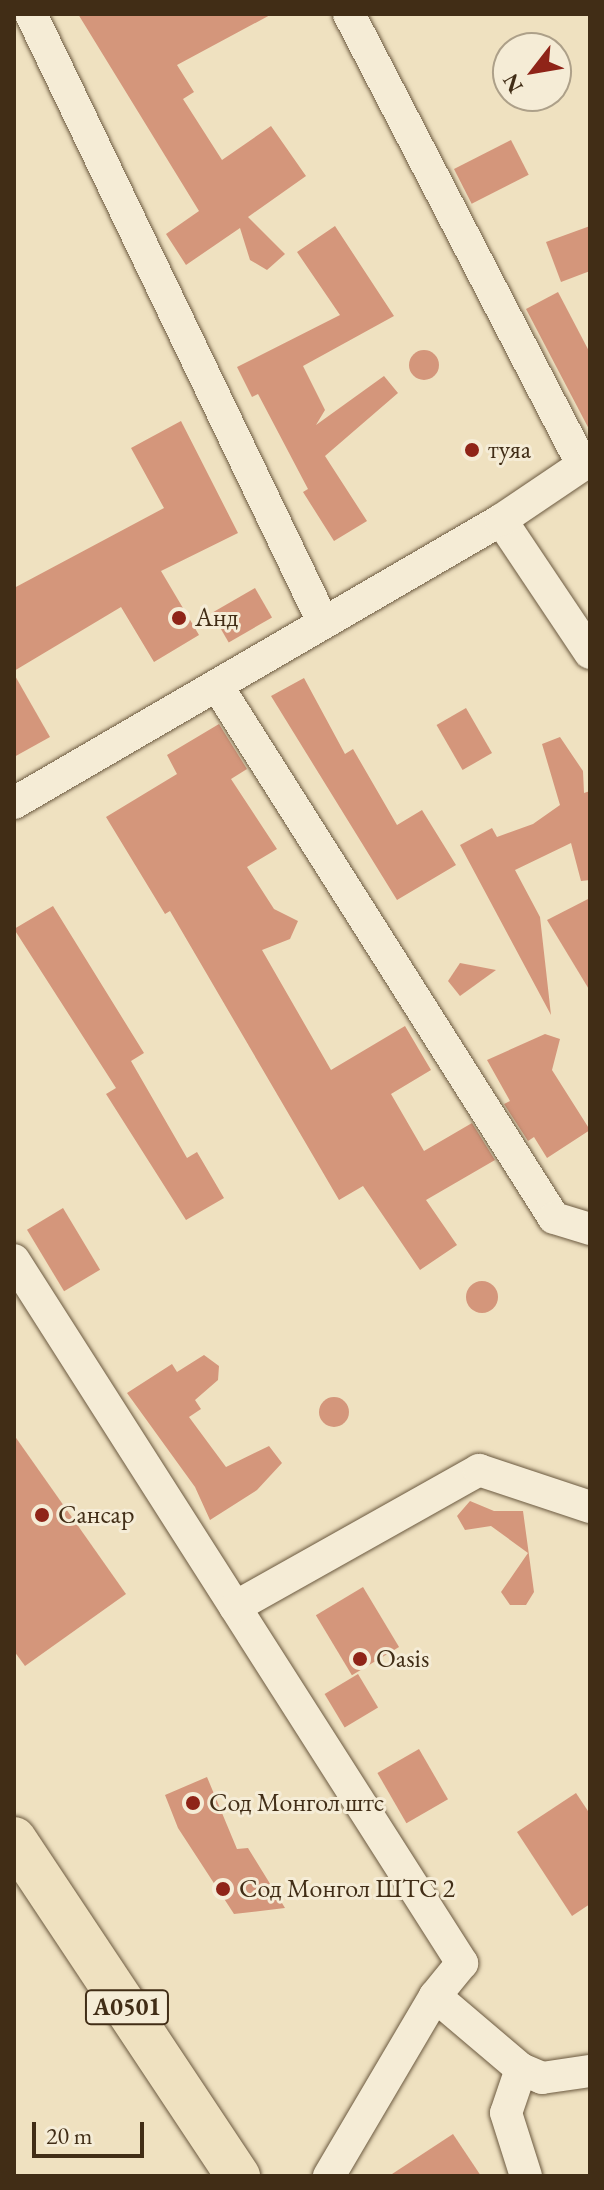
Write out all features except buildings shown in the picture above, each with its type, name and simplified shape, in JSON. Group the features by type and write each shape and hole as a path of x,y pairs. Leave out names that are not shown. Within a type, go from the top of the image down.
{"highway":[{"name":"A0501","path":"14,1839 238,2176"}],"street":[{"path":"31,14 323,622"},
{"path":"14,803 501,520 586,462 349,14"},
{"path":"501,520 590,653"},
{"path":"218,687 554,1218 590,1229"},
{"path":"14,1260 462,1963 435,1996 329,2176"},
{"path":"235,1607 479,1470 590,1507"},
{"path":"435,1996 521,2069 542,2078 590,2071"},
{"path":"521,2069 506,2113 526,2176"}],"place":[{"name":"туяа","path":"472,450"},
{"name":"Анд","path":"179,618"},
{"name":"Сансар","path":"42,1515"},
{"name":"Oasis","path":"360,1659"},
{"name":"Сод Монгол штс","path":"193,1803"},
{"name":"Сод Монгол ШТС 2","path":"223,1889"}]}
